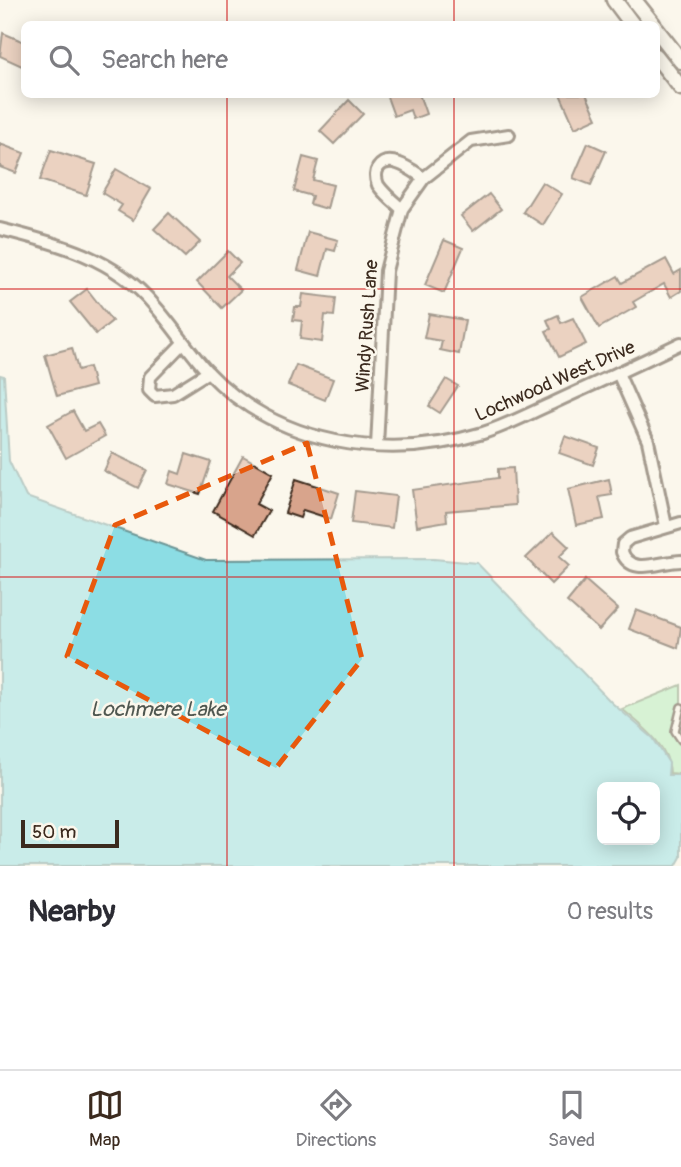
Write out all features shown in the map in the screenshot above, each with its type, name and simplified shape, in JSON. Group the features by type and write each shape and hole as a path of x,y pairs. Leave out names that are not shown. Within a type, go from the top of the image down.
{"street":[{"path":"614,0 630,21"},
{"path":"634,0 651,21"},
{"path":"660,34 681,60 666,68"},
{"path":"660,61 681,88"},
{"name":"Windy Rush Lane","path":"377,446 386,271 402,209 424,178 471,141 509,135"},
{"path":"402,209 378,185 376,178 379,168 384,163 398,164 424,178"},
{"name":"Lochwood West Drive","path":"0,229 89,255 114,270 154,304 183,344 208,372 243,402 280,423 329,441 377,446 431,446 486,432 681,343"},
{"path":"183,344 149,377 149,390 155,396 166,397 208,372"},
{"path":"618,373 648,441 666,526"},
{"path":"681,523 630,538 623,544 624,559 639,567 681,561"}],"lane":[{"path":"681,708 675,731 681,740"}],"highlighted area":[{"path":"307,443 362,659 276,768 67,656 115,525"}],"green space":[{"path":"681,685 681,774 670,773 660,745 622,709"}],"water":[{"name":"Lochmere Lake","path":"0,375 4,376 9,461 26,497 206,560 434,559 477,563 612,703 653,738 669,763 668,775 681,775 681,857 676,866 0,866"}],"building":[{"path":"3,33 21,41 21,66 0,56"},
{"path":"387,98 420,98 426,114 413,119 410,110 394,116"},
{"path":"562,98 588,98 597,118 575,128"},
{"path":"349,100 363,114 334,144 320,131"},
{"path":"588,143 606,151 591,185 573,178"},
{"path":"0,144 24,153 16,173 0,167"},
{"path":"51,150 96,164 86,195 40,180"},
{"path":"303,157 318,161 313,180 333,185 327,209 310,204 312,196 294,191"},
{"path":"116,169 151,189 133,220 118,211 122,205 102,193"},
{"path":"542,182 562,194 543,225 523,212"},
{"path":"489,194 501,209 473,231 461,216"},
{"path":"169,213 200,242 185,257 154,229"},
{"path":"308,232 338,240 335,251 327,249 320,276 298,270"},
{"path":"444,240 463,248 444,293 425,285"},
{"path":"228,251 240,263 227,276 241,290 222,308 197,282"},
{"path":"666,259 674,274 681,270 681,291 671,297 664,284 633,302 636,307 599,328 582,297 618,276 622,283"},
{"path":"87,289 112,321 96,334 70,302"},
{"path":"303,294 336,298 334,316 325,315 322,342 300,339 302,321 293,320 295,307 301,307"},
{"path":"429,314 465,320 459,354 440,350 442,341 424,338"},
{"path":"558,315 561,323 573,318 586,344 559,357 546,331 551,329 547,320"},
{"path":"72,348 78,370 89,367 94,386 57,396 45,355"},
{"path":"296,365 333,379 325,400 288,385"},
{"path":"446,379 458,386 440,413 429,406"},
{"path":"73,411 84,431 98,424 105,436 66,458 48,425"},
{"path":"565,436 599,448 593,465 559,453"},
{"path":"112,453 147,470 138,488 104,471"},
{"path":"186,454 211,462 200,494 168,484 172,471 180,474"},
{"path":"243,456 273,473 256,504 269,511 255,535 213,511"},
{"path":"513,468 515,505 446,511 447,521 417,526 412,490 498,478 498,469"},
{"path":"296,479 339,493 331,519 303,510 300,518 285,513"},
{"path":"609,479 612,495 599,497 604,519 576,525 568,489"},
{"path":"355,491 396,496 392,528 351,523"},
{"path":"553,532 569,547 559,557 569,566 551,584 526,558"},
{"path":"585,580 618,609 599,630 567,602"},
{"path":"636,610 681,627 678,648 629,629"}]}
